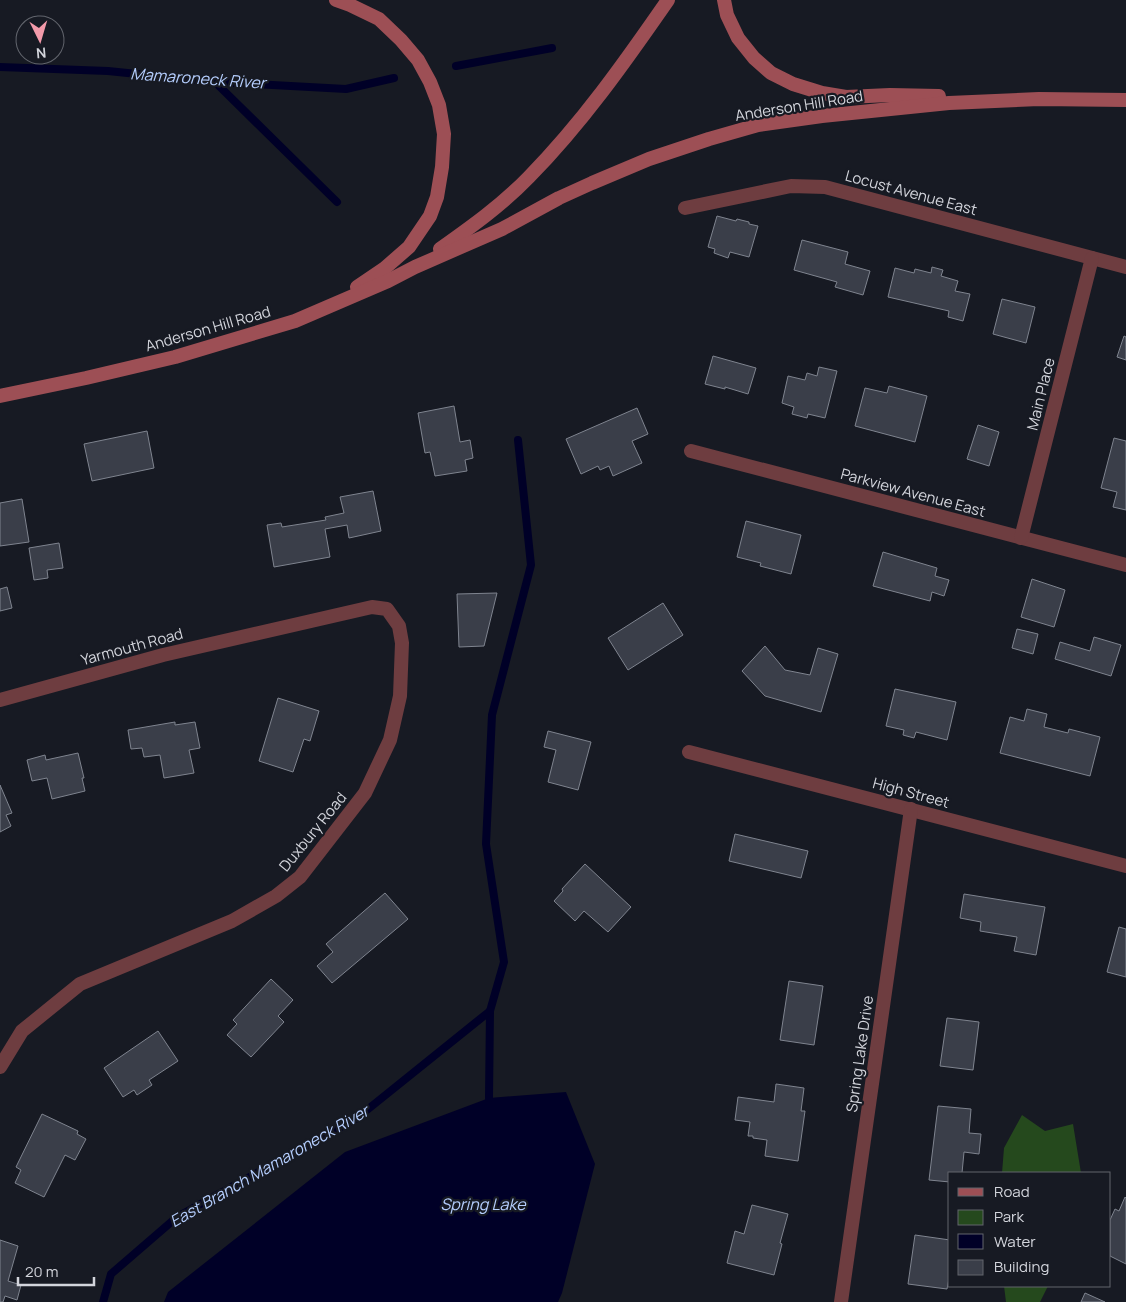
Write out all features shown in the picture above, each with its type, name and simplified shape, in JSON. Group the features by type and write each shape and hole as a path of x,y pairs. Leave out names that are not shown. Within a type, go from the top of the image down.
{"main road":[{"path":"333,304 385,268 409,247 430,216 437,197 442,167 444,134 439,105 430,82 418,60 401,40 379,20 350,4 336,0"},
{"name":"Anderson Hill Road","path":"415,267 480,221 528,178 568,135 610,82 668,0"},
{"path":"724,0 726,15 738,38 754,58 771,73 800,86 822,93 846,97 890,95 1039,99"},
{"name":"Anderson Hill Road","path":"0,396 175,357 295,321 502,229 559,198 600,179 649,159 758,125 822,116 949,103 1039,99 1126,100"}],"street":[{"name":"Locust Avenue East","path":"685,208 791,186 825,187 1126,267"},
{"name":"Main Place","path":"1021,538 1092,258"},
{"name":"Parkview Avenue East","path":"691,451 1126,565"},
{"name":"Duxbury Road","path":"0,1067 22,1031 80,984 232,921 276,896 300,877 365,793 390,740 400,696 402,643 399,626 387,609 372,607 273,630"},
{"name":"Yarmouth Road","path":"0,700 163,655 273,630"},
{"name":"High Street","path":"689,752 1126,866"},
{"name":"Spring Lake Drive","path":"841,1302 911,810"}],"green space":[{"path":"1022,1115 1045,1131 1073,1124 1081,1172 1002,1172 1004,1148"},
{"path":"1004,1287 1048,1287 1040,1302 1006,1302"}],"water":[{"name":"Spring Lake","path":"566,1092 595,1164 562,1293 558,1302 164,1302 168,1292 345,1152 489,1098"}],"building":[{"path":"717,216 736,221 737,219 758,226 749,257 730,252 728,258 714,253 715,249 708,247"},
{"path":"802,240 848,252 845,264 870,271 863,295 835,287 837,282 794,270"},
{"path":"932,267 943,270 941,276 958,281 955,291 970,294 963,321 948,317 949,311 888,297 895,268 914,273 915,269 931,273"},
{"path":"1002,299 1035,307 1026,343 993,334"},
{"path":"1124,336 1126,337 1126,360 1117,357"},
{"path":"713,356 756,368 748,394 725,387 725,389 705,384"},
{"path":"819,367 837,371 825,418 808,414 807,418 792,414 794,407 782,403 788,376 805,380 807,373 817,376"},
{"path":"889,386 927,396 915,442 855,426 865,388 887,393"},
{"path":"454,406 460,442 470,440 473,458 465,460 467,471 435,476 430,452 425,453 418,413"},
{"path":"637,408 648,434 632,441 642,463 613,476 609,466 600,470 598,466 581,474 566,439"},
{"path":"978,425 999,432 989,466 967,459"},
{"path":"147,431 154,468 92,481 84,444"},
{"path":"1114,438 1126,441 1126,510 1113,507 1117,492 1101,488"},
{"path":"373,491 381,531 349,538 347,525 325,529 330,557 274,567 267,525 281,523 282,527 326,520 325,517 344,513 340,497"},
{"path":"22,499 29,542 0,546 0,503"},
{"path":"746,521 801,535 791,574 760,566 761,563 737,557"},
{"path":"59,543 63,568 47,570 48,578 34,580 29,548"},
{"path":"883,552 937,568 935,576 949,580 944,596 932,592 930,601 873,586"},
{"path":"1032,579 1065,590 1054,627 1021,617"},
{"path":"7,587 12,608 0,611 0,589"},
{"path":"497,593 484,646 459,647 457,594"},
{"path":"663,603 683,635 628,670 608,638"},
{"path":"1017,629 1038,634 1033,654 1012,648"},
{"path":"1094,637 1121,645 1111,676 1055,659 1060,642 1090,651"},
{"path":"765,646 785,670 810,675 818,648 838,654 821,712 765,696 742,671"},
{"path":"895,689 956,702 947,740 916,732 914,738 903,735 904,730 886,726"},
{"path":"278,698 319,711 310,741 304,739 293,772 259,761"},
{"path":"1027,709 1047,714 1044,727 1068,733 1069,729 1100,737 1090,776 1000,753 1010,717 1024,721"},
{"path":"175,722 175,725 195,722 200,748 189,750 194,773 164,778 160,755 144,757 142,748 131,749 128,730"},
{"path":"548,731 591,742 578,790 548,782 556,750 544,747"},
{"path":"78,753 85,791 52,799 47,778 32,781 27,760 45,755 46,760"},
{"path":"0,785 12,813 6,815 11,826 0,832"},
{"path":"735,834 808,851 801,878 729,861"},
{"path":"585,864 631,907 608,932 584,911 575,921 554,901 563,891 562,889"},
{"path":"385,893 408,919 332,983 317,966 333,952 326,944"},
{"path":"964,894 1045,907 1036,955 1014,951 1017,937 980,931 981,922 960,918"},
{"path":"1119,927 1126,929 1126,977 1107,972"},
{"path":"271,979 293,1000 278,1016 284,1022 251,1057 227,1035 237,1024 233,1020"},
{"path":"789,981 823,986 814,1045 780,1040"},
{"path":"947,1018 979,1022 973,1070 940,1066"},
{"path":"158,1031 178,1061 149,1080 152,1085 137,1095 134,1090 123,1097 104,1068"},
{"path":"776,1084 804,1088 801,1111 805,1111 798,1161 765,1156 767,1140 748,1136 750,1122 735,1120 738,1097 774,1102"},
{"path":"938,1106 971,1109 969,1133 981,1134 979,1154 964,1152 962,1172 948,1172 948,1182 929,1180"},
{"path":"42,1114 78,1131 77,1134 86,1139 75,1160 65,1155 44,1197 15,1183 21,1170 16,1167"},
{"path":"1125,1197 1126,1264 1111,1256 1111,1218 1115,1209 1119,1211"},
{"path":"752,1205 788,1214 774,1275 727,1263 735,1231 744,1234"},
{"path":"915,1235 948,1240 947,1289 908,1284"},
{"path":"0,1240 18,1246 8,1281 21,1285 17,1300 5,1296 3,1302 0,1302"},
{"path":"1085,1293 1105,1302 1081,1302"}],"waterway":[{"name":"Mamaroneck River","path":"456,66 552,48"},
{"name":"Mamaroneck River","path":"0,67 108,71 215,82 346,89 394,78"},
{"name":"East Branch Mamaroneck River","path":"215,82 337,202"},
{"name":"East Branch Mamaroneck River","path":"103,1302 111,1274 177,1217 357,1118 490,1011 504,962 486,844 492,715 531,565 518,440"},
{"path":"489,1098 490,1011"}]}
